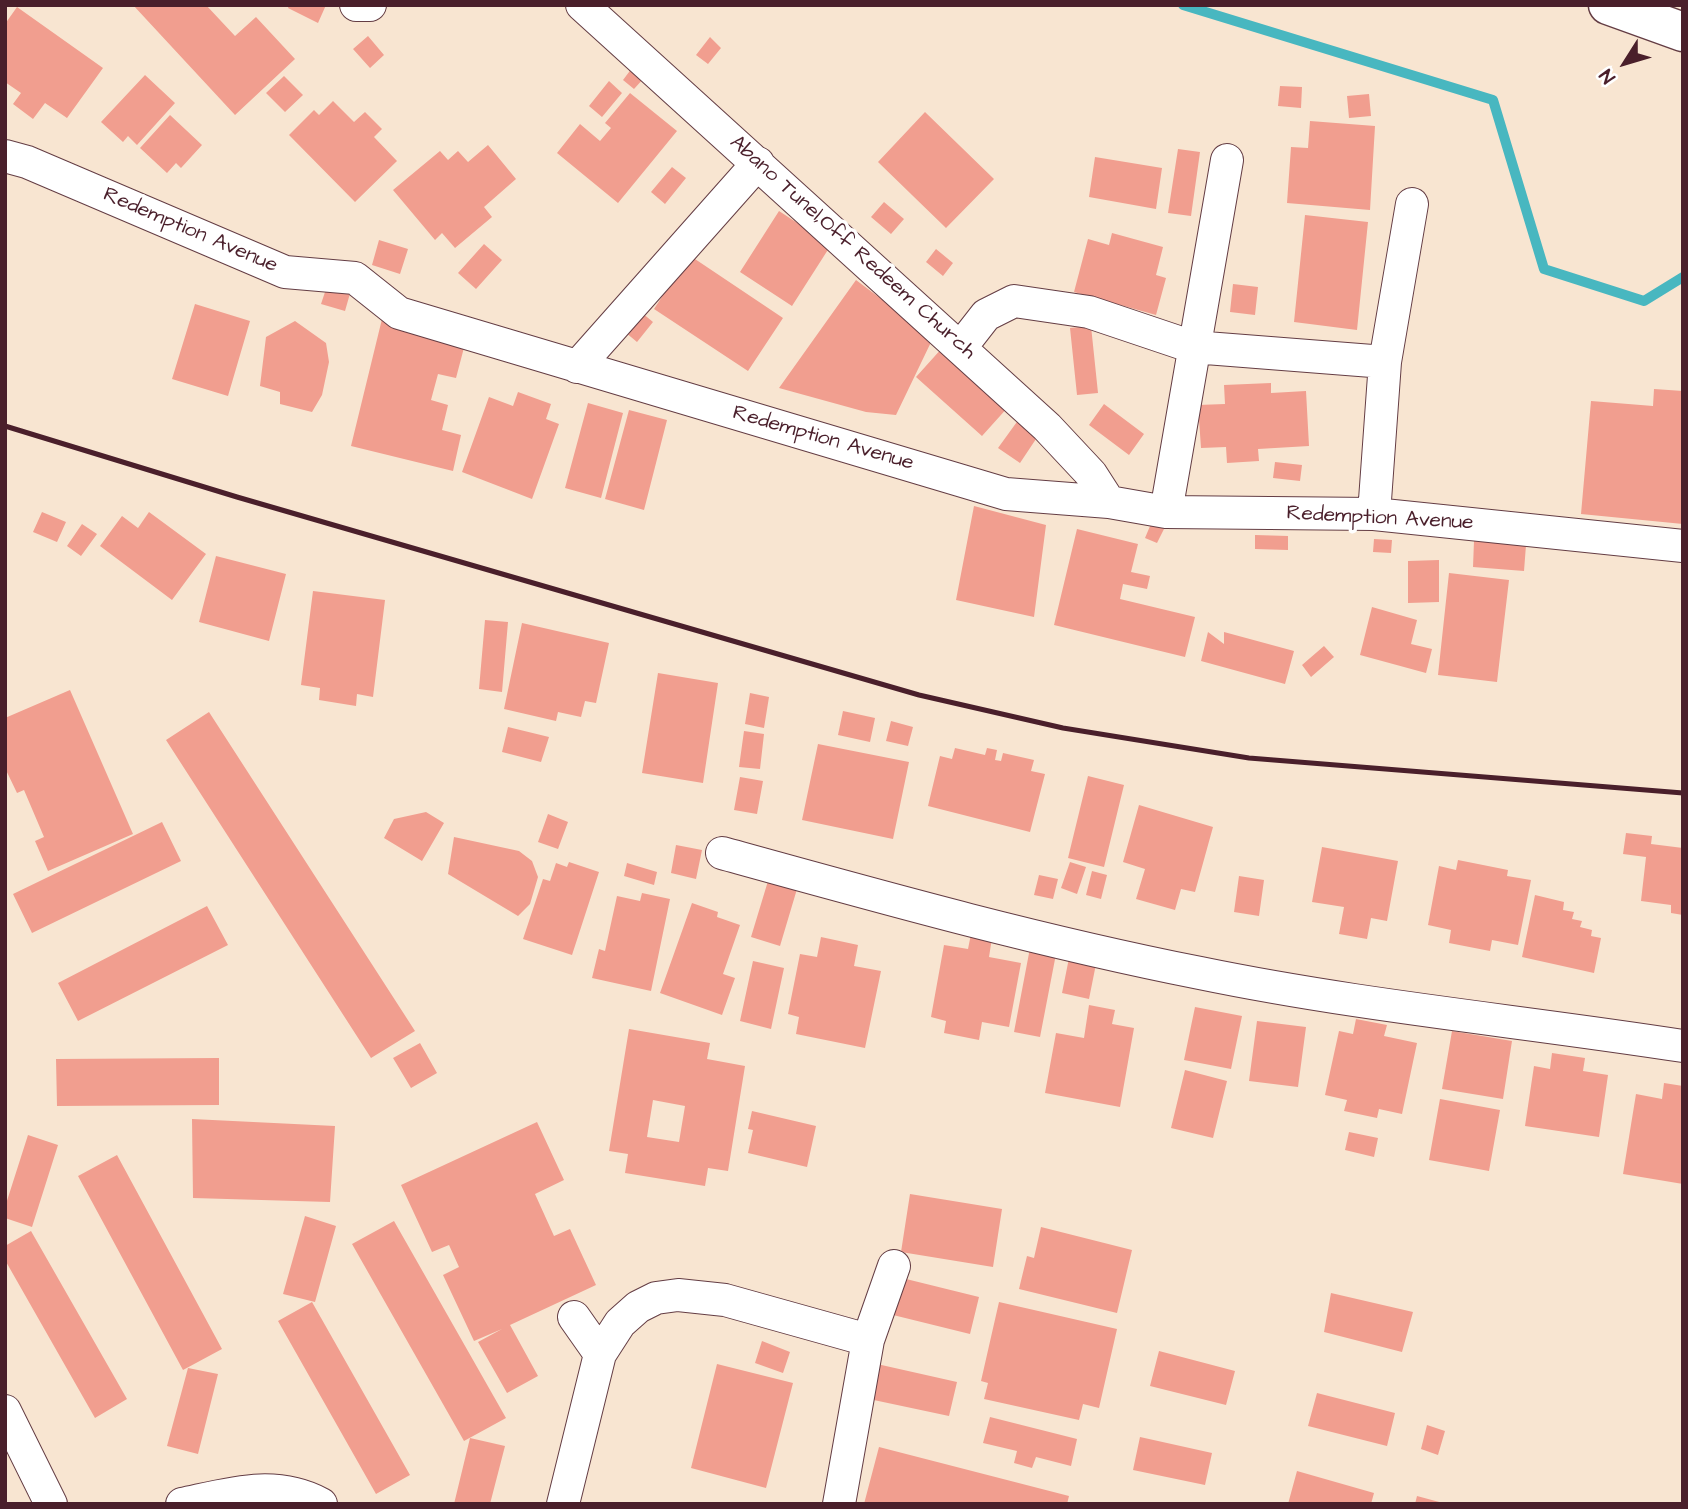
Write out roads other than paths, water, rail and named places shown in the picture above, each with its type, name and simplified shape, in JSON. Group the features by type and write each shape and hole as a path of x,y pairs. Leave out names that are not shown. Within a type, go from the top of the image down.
{"main road":[{"path":"1608,5 1683,32"}],"street":[{"path":"356,5 370,5"},
{"name":"Abano Tunel,Off Redeem Church","path":"582,5 961,347 1065,446 1091,474 1109,502"},
{"name":"Redemption Avenue","path":"5,156 27,162 285,272 355,278 399,313 1006,494 1109,502 1166,512 1374,514 1683,546"},
{"path":"1166,512 1227,160"},
{"path":"577,367 758,163"},
{"path":"1374,514 1385,362 1412,204"},
{"path":"961,347 986,315 1014,300 1089,312 1193,347 1385,362"},
{"path":"722,852 1008,932 1202,974 1380,1006 1683,1046"},
{"path":"839,1504 868,1340 894,1266"},
{"path":"563,1504 600,1354 620,1323 638,1307 656,1298 678,1295 726,1300 868,1340"},
{"path":"573,1317 600,1354"},
{"path":"5,1411 51,1504"},
{"path":"182,1504 222,1499 246,1489 274,1489 321,1504"}],"waterway":[{"path":"1183,5 1493,100 1544,269 1644,301 1683,277"}],"railway":[{"path":"5,426 237,497 919,695 1063,728 1249,758 1683,793"}]}
